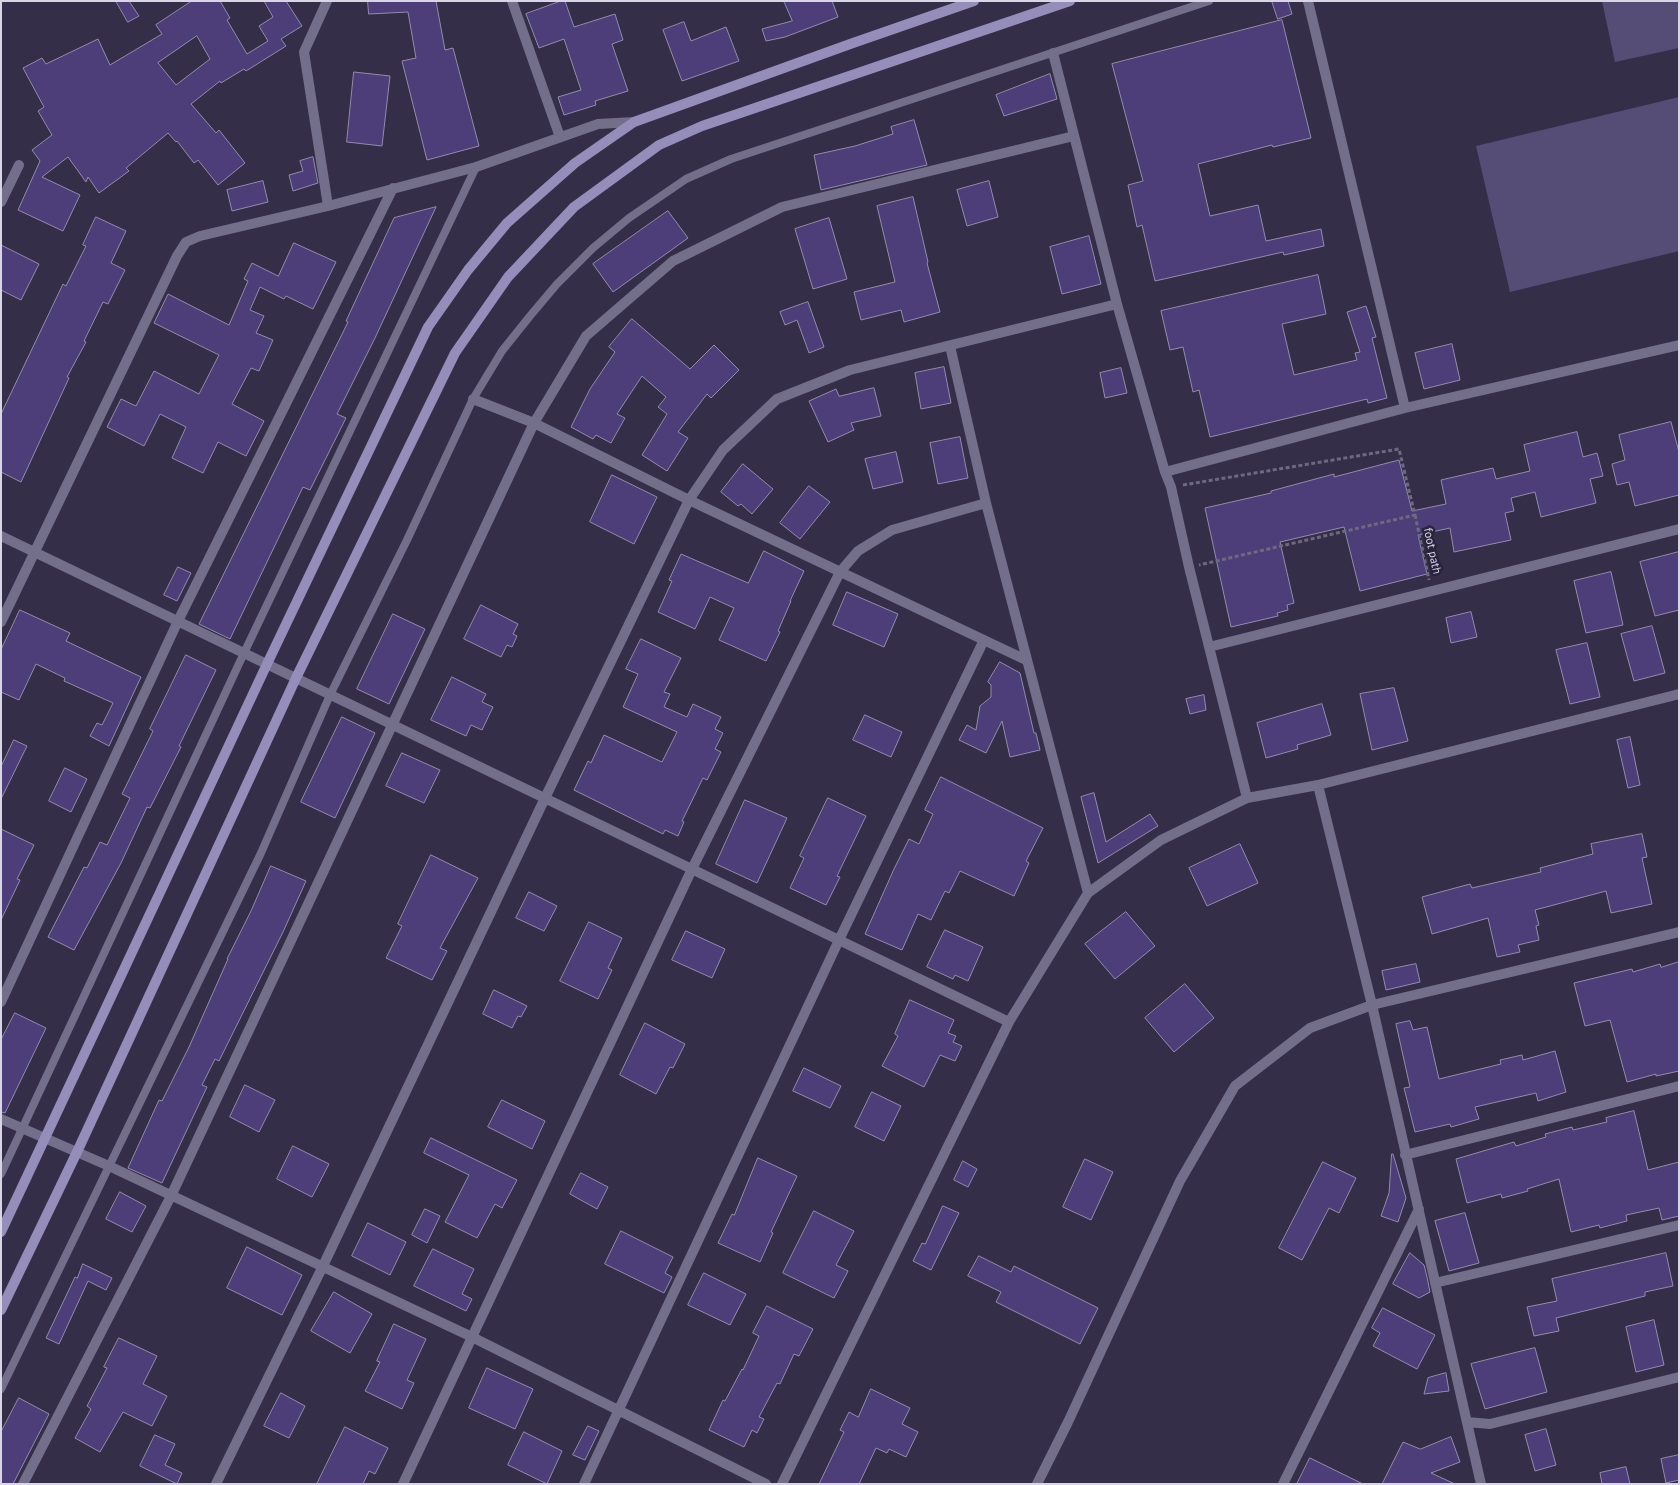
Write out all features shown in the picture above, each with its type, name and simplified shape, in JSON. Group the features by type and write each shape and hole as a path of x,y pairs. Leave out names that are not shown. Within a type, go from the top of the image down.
{"street":[{"path":"327,1 304,52 328,206"},
{"path":"512,1 560,137"},
{"path":"1,1232 267,664 428,327 468,270 507,223 574,163 634,122 974,1"},
{"path":"1,1310 77,1152 296,678 455,353 508,277 574,207 659,145 702,126 1070,1"},
{"path":"1308,1 1405,408"},
{"path":"1053,53 1118,304 1165,472 1172,487 1189,567 1247,798"},
{"path":"1,622 177,256 186,242 200,236 328,206 476,166 598,124 634,122"},
{"path":"23,1484 171,1196 534,423 586,336 673,261 782,207 1074,136"},
{"path":"1,202 19,165"},
{"path":"1,1002 178,621 393,188"},
{"path":"216,1484 322,1268 689,500 723,450 777,399 850,370 1118,304"},
{"path":"1165,472 1405,408 1679,345"},
{"path":"950,346 986,503 1088,893"},
{"path":"473,400 534,423 689,500 1026,660"},
{"path":"402,1484 692,870 840,572 858,551 892,530 986,503"},
{"path":"1209,647 1679,530"},
{"path":"1,536 1009,1022"},
{"path":"584,1484 839,940 984,640"},
{"path":"782,1484 1009,1022 1088,893 1161,840 1247,798 1318,785 1679,694"},
{"path":"1318,785 1372,1005 1481,1484"},
{"path":"1037,1484 1068,1422 1180,1181 1235,1086 1310,1028 1372,1005 1679,932"},
{"path":"1405,1155 1679,1086"},
{"path":"1,1119 109,1166 472,1338 619,1409 766,1484"},
{"path":"1283,1484 1419,1209"},
{"path":"1435,1283 1679,1225"},
{"path":"1467,1422 1490,1424 1679,1377"}],"lane":[{"path":"1,1388 260,854 330,694 407,540 473,400 502,351 557,284 593,248 628,218 686,179 731,159 1209,1"},
{"path":"1,1174 244,653 476,166"}],"path":[{"name":"foot path","path":"1172,487 1399,449 1431,591"},
{"path":"1189,567 1415,515"}],"shaded area":[{"path":"1602,1 1679,1 1679,48 1615,62"},
{"path":"1679,97 1679,251 1510,292 1476,146"}],"building":[{"path":"116,1 129,1 139,16 128,22"},
{"path":"192,1 220,1 230,18 227,20 247,54 268,41 259,26 273,17 264,1 286,1 302,26 281,39 286,46 246,71 244,69 221,83 220,81 191,104 216,133 219,130 245,163 218,185 198,160 194,163 177,141 168,133 126,168 129,171 99,193 88,177 86,182 68,157 42,177 80,195 63,231 18,210 40,161 32,150 52,135 38,111 44,107 23,68 42,58 46,64 98,39 110,65 162,34 156,25","holes":["197,36 210,59 176,85 158,63"]},
{"path":"368,1 436,1 445,50 453,48 479,146 427,160 402,61 416,58 408,12 369,14"},
{"path":"565,1 574,27 615,14 623,40 612,44 628,91 595,101 596,105 564,115 558,97 581,90 564,39 539,48 526,14"},
{"path":"784,1 832,1 838,17 785,37 766,41 762,29 792,21"},
{"path":"1272,1 1288,1 1292,14 1278,19"},
{"path":"1282,20 1311,138 1273,147 1272,145 1198,164 1210,216 1258,205 1266,241 1321,229 1324,246 1284,255 1283,252 1155,281 1142,225 1137,227 1128,185 1143,181 1112,64"},
{"path":"684,22 691,41 726,27 739,61 682,81 663,30"},
{"path":"354,72 390,76 382,146 347,142"},
{"path":"1050,74 1057,99 1004,116 996,95"},
{"path":"914,120 927,165 821,190 814,155 855,146 893,134 891,127"},
{"path":"313,157 318,183 293,191 289,175 303,171 300,161"},
{"path":"263,181 268,202 232,211 227,190"},
{"path":"989,181 998,217 967,226 957,190"},
{"path":"913,197 940,312 904,322 901,310 861,320 854,292 895,282 877,206"},
{"path":"436,207 337,414 346,418 310,490 303,487 230,639 199,624 348,322 346,321 394,218"},
{"path":"668,211 688,238 613,292 593,264"},
{"path":"96,217 126,231 111,263 125,270 108,304 103,302 84,341 86,342 67,377 69,378 21,482 1,472 1,414 63,284 66,286 86,246 83,245"},
{"path":"829,218 847,279 813,289 795,229"},
{"path":"1089,236 1101,284 1062,294 1050,247"},
{"path":"294,243 336,262 313,309 286,296 284,299 260,287 250,310 264,316 256,333 273,340 259,371 251,368 232,404 264,421 246,456 218,442 203,473 172,458 186,427 160,414 144,446 107,427 121,399 136,406 154,371 199,394 219,355 154,323 168,294 229,325 248,281 244,279 252,263 278,276"},
{"path":"1,245 39,264 21,300 1,290"},
{"path":"1318,275 1326,314 1282,324 1294,375 1357,360 1355,353 1360,352 1347,312 1366,306 1376,337 1372,338 1387,398 1368,403 1367,399 1210,437 1199,390 1193,392 1183,347 1170,350 1161,311"},
{"path":"808,302 824,347 809,353 797,320 785,325 780,312"},
{"path":"632,319 690,369 714,345 739,370 711,398 707,394 678,432 688,438 667,471 642,455 667,414 658,407 666,397 642,376 617,414 625,418 611,443 596,435 593,439 571,427 590,389 615,352 609,347"},
{"path":"1452,344 1460,380 1424,389 1415,353"},
{"path":"944,367 951,403 921,409 915,373"},
{"path":"1121,368 1127,393 1105,398 1100,373"},
{"path":"874,388 881,416 851,423 854,430 828,442 809,401 836,389 839,396"},
{"path":"1671,422 1679,452 1679,495 1635,506 1629,482 1617,485 1612,464 1625,460 1619,435"},
{"path":"1577,432 1583,457 1597,453 1603,476 1590,479 1596,503 1541,517 1535,492 1511,498 1514,511 1505,513 1511,540 1454,552 1450,528 1418,535 1427,574 1360,591 1344,527 1280,542 1294,603 1287,605 1288,610 1277,613 1278,616 1231,627 1205,508 1271,493 1271,491 1334,474 1334,477 1399,460 1412,511 1446,504 1441,480 1493,468 1496,479 1530,471 1524,445"},
{"path":"960,437 968,478 938,484 930,443"},
{"path":"896,452 903,482 873,489 865,459"},
{"path":"743,464 773,489 752,514 741,504 738,506 721,492"},
{"path":"612,475 657,497 634,544 590,522"},
{"path":"809,486 830,502 800,539 780,523"},
{"path":"764,551 804,571 778,631 780,632 766,661 719,640 734,608 710,597 695,629 658,612 672,581 669,580 681,554 748,583"},
{"path":"1679,552 1679,610 1655,616 1640,562"},
{"path":"178,567 191,573 177,601 164,595"},
{"path":"1611,572 1623,625 1586,633 1574,581"},
{"path":"847,592 898,614 884,647 833,625"},
{"path":"481,605 518,624 513,634 517,636 512,647 507,645 501,657 464,639"},
{"path":"20,610 70,633 66,641 141,677 109,746 90,736 97,723 102,725 113,703 64,681 65,678 36,664 19,700 1,692 1,650"},
{"path":"1471,612 1477,637 1451,643 1446,618"},
{"path":"393,614 425,629 389,704 357,689"},
{"path":"1652,626 1665,673 1634,681 1621,634"},
{"path":"641,639 681,658 664,692 670,694 664,707 687,717 693,704 721,717 715,729 723,733 715,749 721,752 707,780 703,778 682,821 684,822 678,836 665,830 663,834 574,790 588,761 591,763 604,735 662,762 677,732 623,707 638,674 626,669"},
{"path":"1587,643 1600,697 1570,704 1556,650"},
{"path":"186,655 216,670 179,746 181,747 150,808 147,807 121,863 74,950 48,937 84,867 87,868 100,842 107,845 130,798 122,794 153,731 150,729"},
{"path":"1000,662 1020,673 1034,733 1036,733 1040,750 1010,757 1002,721 986,753 959,740 967,725 976,730 980,706 991,697 991,685 988,682"},
{"path":"452,677 486,694 482,702 493,707 482,730 471,725 466,736 431,720"},
{"path":"1394,688 1408,741 1372,750 1360,694"},
{"path":"1204,695 1206,710 1190,714 1186,699"},
{"path":"1322,704 1331,735 1297,745 1298,749 1266,758 1257,723"},
{"path":"865,715 902,732 891,757 853,740"},
{"path":"342,717 375,733 335,818 301,802"},
{"path":"1630,737 1640,785 1628,788 1617,740"},
{"path":"14,740 27,746 1,799 1,767"},
{"path":"402,753 440,770 424,803 386,786"},
{"path":"65,768 87,779 71,812 49,801"},
{"path":"941,777 1043,828 1026,861 1029,863 1014,896 960,871 949,893 945,891 931,920 918,914 902,950 865,934 909,839 919,844 933,814 925,810"},
{"path":"1094,793 1106,842 1150,814 1158,826 1098,863 1081,797"},
{"path":"828,798 866,816 837,876 840,877 826,905 790,888 804,858 800,856"},
{"path":"745,800 787,818 757,883 716,864"},
{"path":"1,829 34,845 17,879 20,880 1,920"},
{"path":"1642,834 1647,857 1642,858 1652,904 1611,913 1606,891 1535,910 1539,925 1536,926 1539,940 1518,945 1520,952 1497,957 1488,918 1432,934 1422,897 1470,884 1472,888 1541,872 1540,868 1593,854 1591,844"},
{"path":"1240,844 1258,883 1207,906 1189,868"},
{"path":"431,855 478,878 440,948 447,951 432,980 386,958 402,926 398,924"},
{"path":"271,866 306,881 219,1061 215,1059 202,1085 207,1087 162,1183 128,1168 159,1100 162,1101 189,1047 227,959"},
{"path":"529,892 557,906 544,931 516,918"},
{"path":"1126,912 1155,946 1115,979 1085,944"},
{"path":"589,922 622,938 608,968 612,970 598,999 560,981"},
{"path":"945,930 983,947 968,981 955,975 953,979 927,967"},
{"path":"686,931 725,949 712,978 672,960"},
{"path":"1679,962 1679,1071 1656,1076 1656,1074 1627,1082 1610,1020 1585,1026 1574,983 1632,969 1633,972 1660,964 1661,967"},
{"path":"1416,964 1420,982 1386,990 1382,971"},
{"path":"1185,984 1214,1018 1174,1052 1145,1018"},
{"path":"494,990 527,1006 521,1017 518,1016 512,1028 483,1014"},
{"path":"910,1000 954,1020 948,1033 956,1036 953,1042 962,1046 955,1061 940,1055 924,1087 882,1066 898,1036 895,1034"},
{"path":"15,1013 46,1028 5,1113 1,1112 1,1040"},
{"path":"1410,1021 1413,1030 1427,1027 1439,1079 1501,1064 1500,1060 1522,1055 1523,1060 1555,1051 1566,1092 1538,1101 1536,1093 1475,1107 1479,1119 1451,1127 1450,1124 1415,1132 1404,1088 1410,1087 1396,1024"},
{"path":"645,1023 685,1044 673,1068 670,1067 656,1094 620,1075"},
{"path":"804,1068 841,1086 830,1108 793,1091"},
{"path":"245,1085 275,1100 259,1132 230,1117"},
{"path":"872,1092 901,1106 884,1141 855,1127"},
{"path":"502,1100 545,1121 532,1149 488,1127"},
{"path":"1634,1111 1648,1170 1679,1162 1679,1216 1662,1220 1659,1208 1626,1215 1627,1221 1600,1228 1599,1225 1571,1232 1559,1179 1527,1189 1528,1191 1502,1198 1501,1194 1467,1203 1456,1159 1514,1142 1516,1146 1546,1137 1545,1134 1572,1127 1573,1130 1607,1122 1606,1118"},
{"path":"431,1138 517,1180 502,1208 495,1204 477,1238 445,1222 469,1175 424,1153"},
{"path":"293,1146 329,1164 312,1197 277,1179"},
{"path":"1392,1154 1406,1198 1398,1222 1381,1216 1389,1193"},
{"path":"758,1158 797,1176 771,1232 773,1233 760,1262 718,1243 732,1214 734,1215"},
{"path":"1085,1159 1113,1172 1091,1220 1063,1207"},
{"path":"963,1161 977,1169 968,1187 954,1180"},
{"path":"1323,1162 1356,1178 1339,1213 1329,1208 1302,1260 1279,1248"},
{"path":"581,1173 608,1187 597,1209 570,1194"},
{"path":"120,1192 146,1206 132,1232 106,1219"},
{"path":"943,1206 959,1213 931,1270 913,1261 922,1243 925,1244"},
{"path":"425,1209 440,1216 427,1243 412,1235"},
{"path":"814,1211 854,1231 836,1265 848,1271 834,1298 783,1273"},
{"path":"1465,1213 1479,1263 1449,1271 1435,1221"},
{"path":"368,1223 406,1242 390,1275 352,1256"},
{"path":"621,1231 673,1257 665,1273 672,1277 664,1293 605,1264"},
{"path":"247,1247 302,1275 282,1315 227,1288"},
{"path":"433,1249 474,1269 462,1294 472,1299 466,1311 414,1286"},
{"path":"1410,1253 1424,1265 1430,1292 1419,1298 1393,1284"},
{"path":"1666,1253 1673,1286 1645,1292 1645,1296 1556,1318 1559,1331 1534,1336 1527,1307 1557,1301 1552,1279"},
{"path":"979,1256 1011,1272 1014,1266 1098,1308 1080,1344 996,1302 1001,1292 968,1276"},
{"path":"83,1264 112,1278 106,1290 88,1281 59,1344 46,1338"},
{"path":"704,1273 746,1294 730,1325 688,1305"},
{"path":"334,1292 372,1314 350,1353 311,1331"},
{"path":"767,1306 813,1329 799,1356 794,1354 780,1384 777,1383 759,1417 764,1419 757,1433 752,1430 744,1447 709,1430 723,1400 725,1401 743,1370 759,1336 753,1333"},
{"path":"1383,1308 1435,1335 1417,1369 1373,1346 1380,1333 1372,1328"},
{"path":"1654,1320 1664,1365 1636,1372 1626,1327"},
{"path":"394,1324 426,1339 407,1380 414,1383 402,1409 365,1391 380,1362 377,1361"},
{"path":"119,1338 157,1356 143,1384 167,1396 152,1426 123,1412 100,1452 75,1438 91,1409 87,1406 107,1368 104,1367"},
{"path":"1535,1348 1547,1392 1485,1409 1471,1364"},
{"path":"487,1368 533,1389 515,1429 469,1408"},
{"path":"1446,1373 1449,1391 1424,1394 1428,1378"},
{"path":"871,1389 910,1408 902,1424 918,1432 906,1457 889,1449 887,1453 876,1448 859,1484 819,1484 844,1432 840,1430 849,1412 858,1417"},
{"path":"281,1393 305,1406 289,1438 264,1426"},
{"path":"19,1398 49,1414 13,1484 1,1484 1,1432"},
{"path":"588,1426 599,1431 585,1460 573,1455"},
{"path":"345,1427 388,1448 375,1474 369,1471 363,1484 317,1484"},
{"path":"1546,1429 1556,1465 1535,1471 1525,1435"},
{"path":"524,1432 562,1451 547,1484 508,1465"},
{"path":"155,1435 175,1444 165,1465 182,1473 177,1484 140,1466"},
{"path":"1451,1437 1460,1462 1431,1473 1455,1484 1382,1484 1403,1442 1420,1449"},
{"path":"1679,1455 1679,1480 1666,1483 1661,1459"},
{"path":"1310,1458 1363,1484 1297,1484"},
{"path":"1626,1467 1630,1484 1602,1484 1600,1473"}]}
